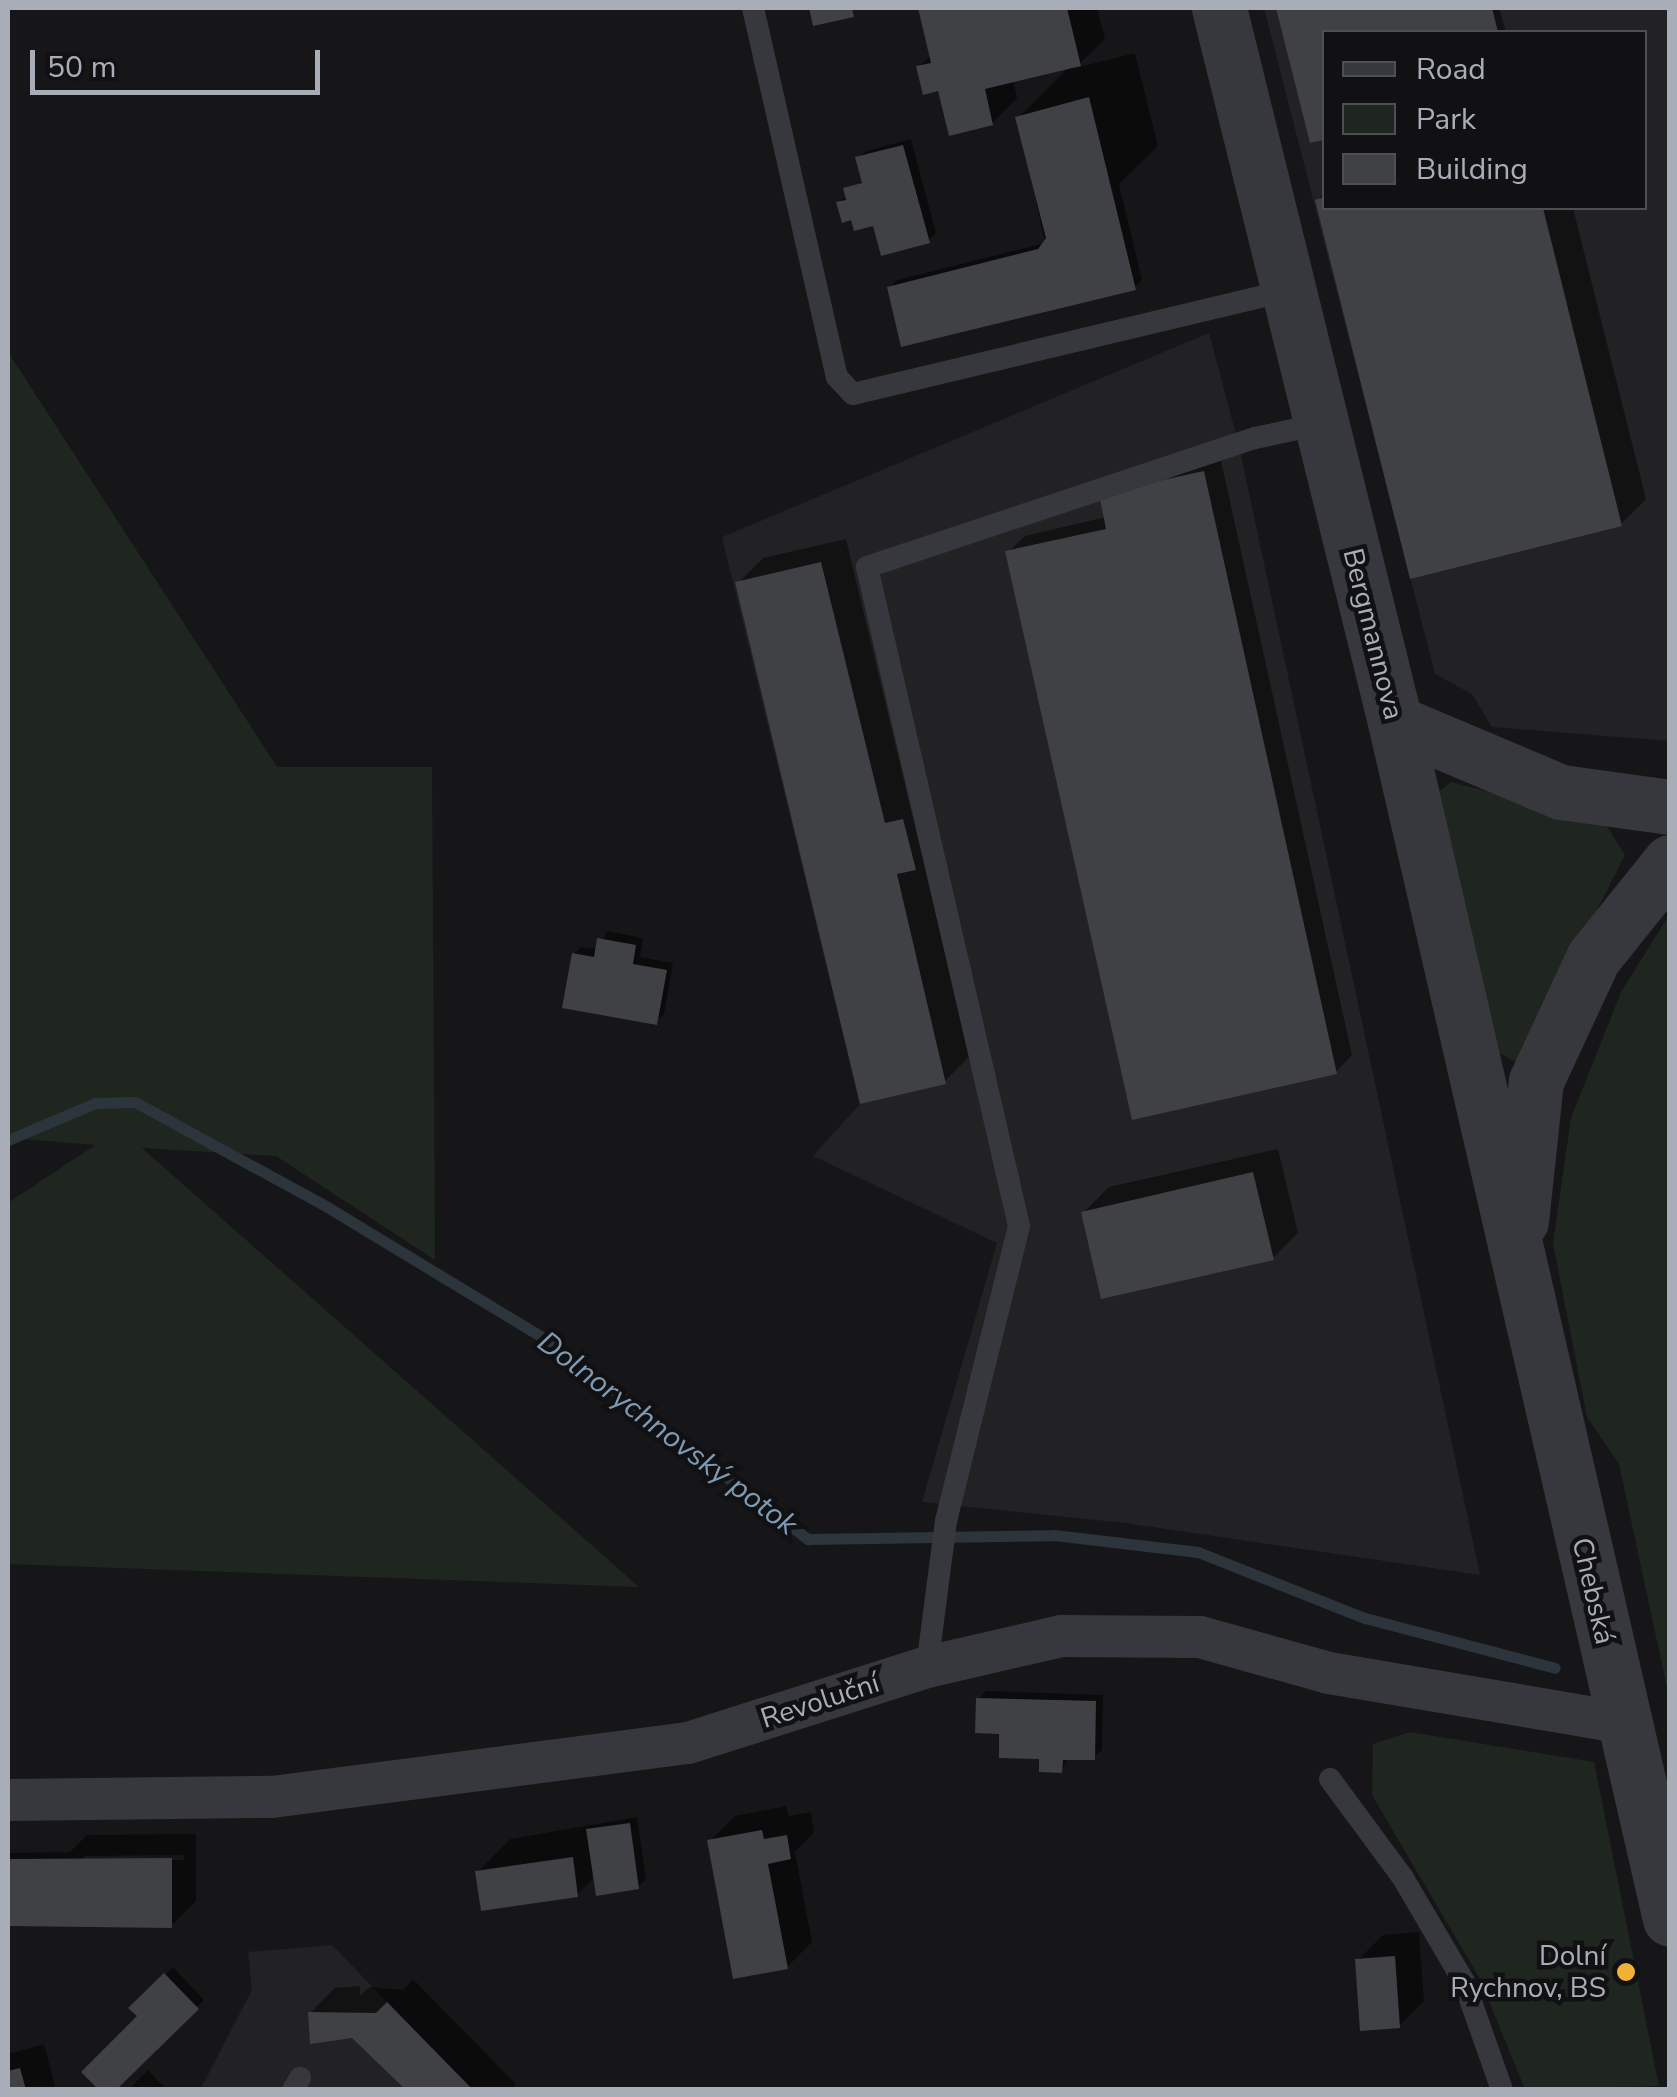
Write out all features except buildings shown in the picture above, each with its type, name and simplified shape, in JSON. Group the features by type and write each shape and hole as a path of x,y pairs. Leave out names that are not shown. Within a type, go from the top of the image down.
{"street":[{"name":"Bergmannova","path":"1219,8 1395,722 1516,1264"},
{"path":"1395,722 1561,792 1670,807"},
{"path":"1516,1264 1536,1081 1593,958 1670,862"},
{"name":"Chebská","path":"1516,1264 1670,1918"},
{"name":"Revoluční","path":"8,1800 272,1797 688,1744 927,1667 1061,1636 1200,1637 1329,1673 1624,1723"}],"lane":[{"path":"753,8 837,377 853,394 1289,290"},
{"path":"927,1667 946,1522 1019,1226 867,567 1255,438 1322,424"},
{"path":"1330,1779 1402,1878 1464,1982 1502,2090"}],"shaded area":[{"path":"1264,8 1669,8 1669,741 1492,727 1472,694 1435,674"},
{"path":"1209,333 1239,446 1480,1575 1125,1523 922,1502 997,1243 813,1156 860,1104 722,537"},
{"path":"332,1945 473,2089 200,2090 252,1990 248,1952"}],"green space":[{"path":"8,352 277,767 432,767 435,1260 276,1156 142,1148 639,1587 8,1564 8,1203 95,1145 8,1138"},
{"path":"1451,782 1604,822 1625,855 1519,1064 1494,1050 1429,799"},
{"path":"1669,915 1669,1697 1619,1464 1587,1417 1553,1244 1571,1118 1621,992"},
{"path":"1410,1732 1594,1762 1659,2086 1525,2089 1479,1977 1372,1795 1373,1744"}],"waterway":[{"name":"Dolnorychnovský potok","path":"8,1140 95,1103 135,1102 324,1205 550,1342 808,1539 1054,1535 1198,1552 1365,1618 1555,1668"}],"place":[{"name":"Dolní Rychnov, BS","path":"1626,1972"}]}
